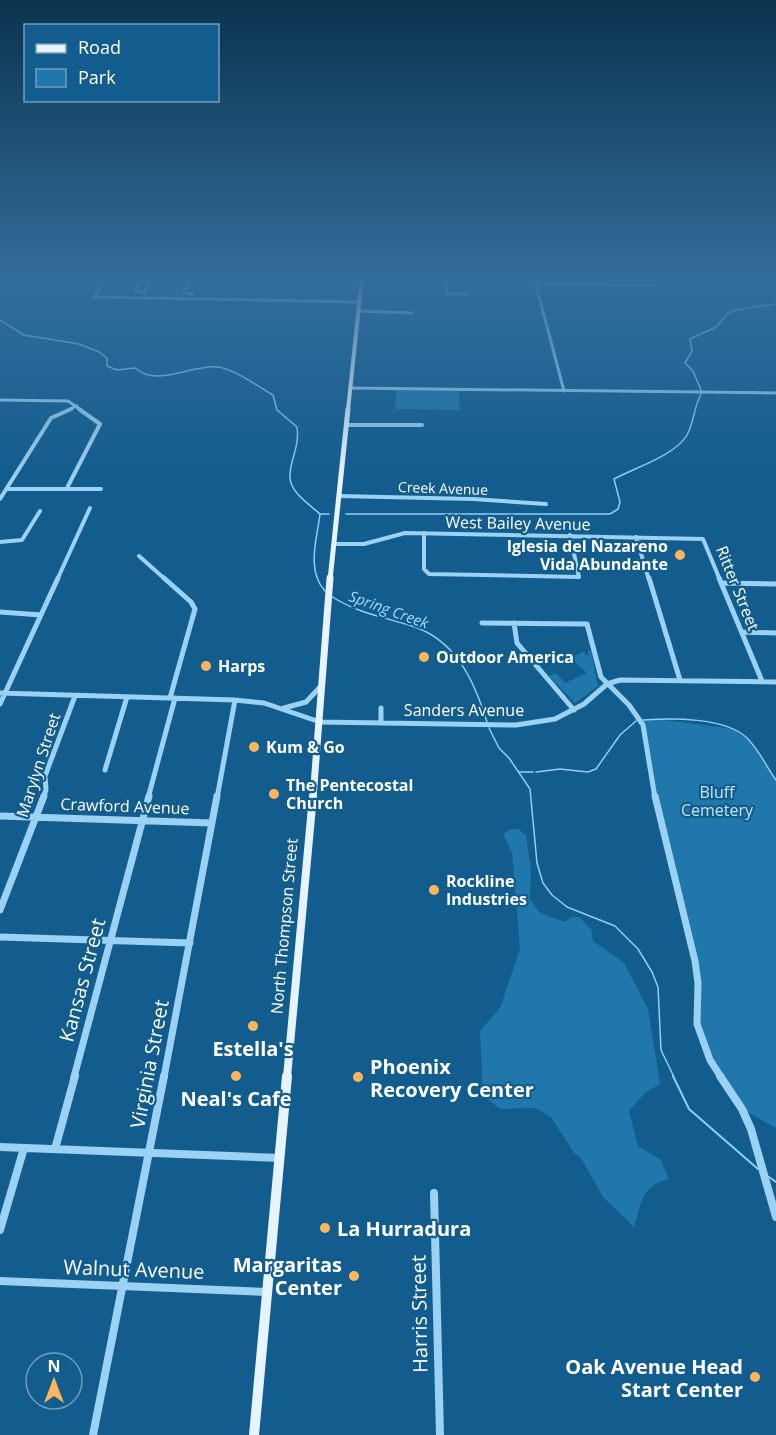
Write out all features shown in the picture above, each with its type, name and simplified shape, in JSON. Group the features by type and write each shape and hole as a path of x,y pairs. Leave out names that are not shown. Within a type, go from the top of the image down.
{"main road":[{"name":"North Thompson Street","path":"254,1435 320,722 327,606 355,344"}],"street":[{"path":"552,344 564,391"},
{"path":"350,388 775,394"},
{"path":"0,400 68,401 100,424 67,488"},
{"path":"0,499 51,418 77,406"},
{"path":"346,424 422,425"},
{"path":"8,489 101,489"},
{"name":"Creek Avenue","path":"339,496 473,499 546,504"},
{"path":"0,704 3,693 90,508"},
{"path":"0,542 22,540 40,511"},
{"path":"424,533 424,569 429,574 579,577 570,535"},
{"name":"West Bailey Avenue","path":"334,544 364,544 398,534 424,533 703,539"},
{"path":"636,537 680,680"},
{"name":"Ritter Street","path":"703,539 762,681"},
{"path":"139,556 191,602 195,609 172,698"},
{"path":"723,583 776,584"},
{"path":"0,612 41,615"},
{"path":"482,622 587,624 601,677 629,705 642,725 658,813 674,867 695,962 698,983 697,1024 701,1039 710,1060 742,1109 757,1146 776,1217"},
{"path":"514,623 517,643 574,710"},
{"path":"742,632 776,633"},
{"name":"Sanders Avenue","path":"3,693 235,700 281,709 320,722 532,724 555,719 574,710 608,684 629,679 776,682"},
{"path":"281,709 306,704 312,700 323,684"},
{"name":"Marylyn Street","path":"0,910 46,790 45,776 75,696"},
{"path":"105,770 127,697"},
{"name":"Kansas Street","path":"55,1149 172,698"},
{"name":"Virginia Street","path":"93,1435 190,944 235,700"},
{"path":"381,708 381,723"},
{"name":"Crawford Avenue","path":"0,816 212,823"},
{"path":"0,937 190,944"},
{"path":"0,1147 279,1158"},
{"path":"0,1230 24,1148"},
{"name":"Harris Street","path":"434,1192 440,1435"},
{"name":"Walnut Avenue","path":"0,1281 267,1292"}],"green space":[{"path":"396,390 459,391 460,410 395,409"},
{"path":"584,651 585,655 589,655 588,651 591,651 598,686 575,703 549,676 556,673 565,683 587,673 570,658"},
{"name":"Bluff Cemetery","path":"656,719 733,729 749,741 776,780 776,1128 742,1109 701,1039 698,983 640,721"},
{"path":"511,829 518,829 526,835 531,871 530,899 539,912 564,922 572,917 579,917 591,929 593,941 624,963 648,1009 660,1084 646,1092 629,1111 638,1146 661,1160 669,1179 648,1190 641,1203 634,1227 603,1197 581,1158 574,1153 551,1117 535,1108 500,1109 483,1096 480,1031 500,1008 520,949 512,852 503,834"}],"waterway":[{"name":"Spring Creek","path":"79,344 99,352 107,358 107,366 117,370 135,368 144,374 164,376 218,367 239,375 273,395 277,410 297,427 298,435 290,478 297,494 320,514 314,564 319,583 325,591"},
{"path":"691,344 692,351 685,363 693,371 701,390"},
{"path":"346,514 610,514 618,509 620,502 614,479 664,455 682,442 689,430 701,394"},
{"path":"321,514 329,514"},
{"name":"Spring Creek","path":"331,596 359,610 425,631 439,640 450,650 469,676 487,722"},
{"path":"643,720 697,720 737,731 747,738 759,753 776,780"},
{"path":"536,772 560,769 588,772 596,769 620,735 636,721"},
{"name":"Spring Creek","path":"489,728 499,748 509,758 530,789 537,863 543,883 552,895 567,907 615,926 638,949 652,972 658,987 661,1050 674,1077"},
{"path":"519,772 533,772"},
{"name":"Spring Creek","path":"673,1076 689,1109 758,1169"},
{"name":"Spring Creek","path":"769,1177 776,1182"}],"place":[{"name":"Iglesia del Nazareno Vida Abundante","path":"680,555"},
{"name":"Outdoor America","path":"424,657"},
{"name":"Harps","path":"206,666"},
{"name":"Kum & Go","path":"254,747"},
{"name":"The Pentecostal Church","path":"274,794"},
{"name":"Rockline Industries","path":"434,890"},
{"name":"Estella's","path":"253,1026"},
{"name":"Neal's Cafe","path":"236,1076"},
{"name":"Phoenix Recovery Center","path":"358,1077"},
{"name":"La Hurradura","path":"325,1228"},
{"name":"Margaritas Center","path":"354,1276"},
{"name":"Oak Avenue Head Start Center","path":"755,1377"}]}
